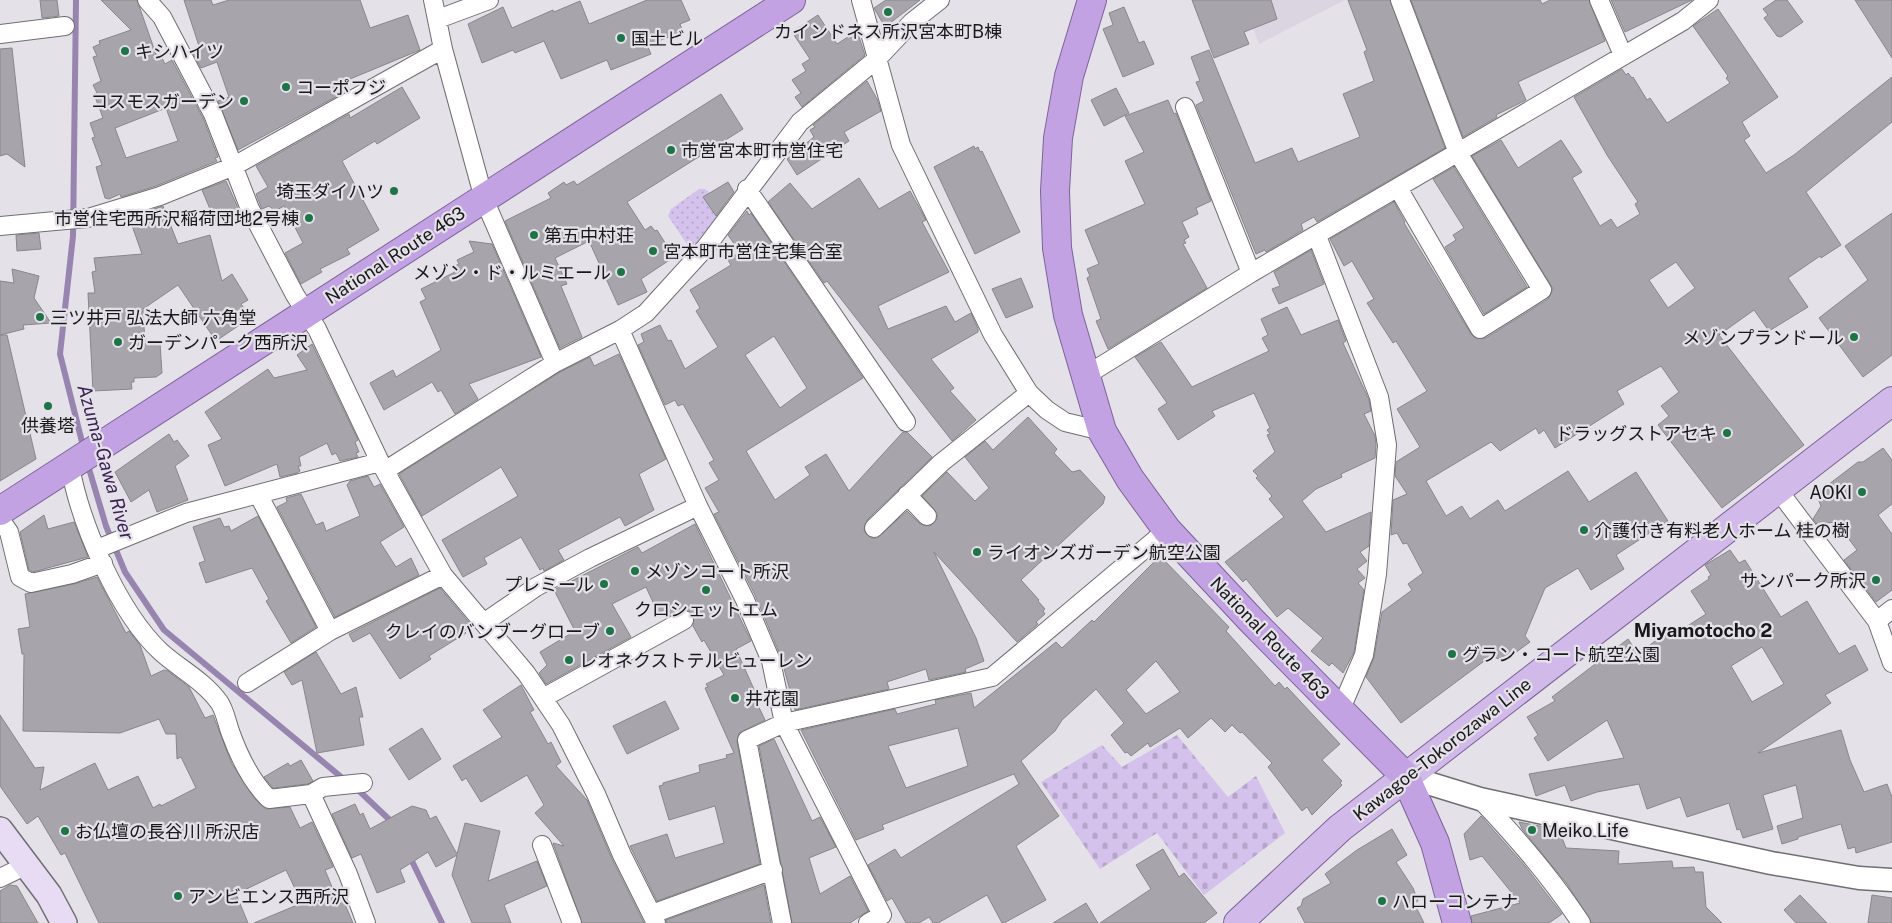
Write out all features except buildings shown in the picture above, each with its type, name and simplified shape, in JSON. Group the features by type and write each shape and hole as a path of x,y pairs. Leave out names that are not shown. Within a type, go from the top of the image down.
{"highway":[{"name":"National Route 463","path":"0,512 791,0"},
{"name":"National Route 463","path":"1092,0 1069,76 1058,138 1055,191 1057,248 1068,315 1102,431 1130,479 1167,530 1251,620 1406,776 1435,843 1458,923"}],"main road":[{"name":"Kawagoe-Tokorozawa Line","path":"1238,923 1340,828 1892,402"},
{"path":"0,830 50,895 64,923"}],"street":[{"path":"147,0 162,17 204,96 250,209 306,313 317,329 383,466 443,574 485,622 543,698 561,725 596,794 622,855 654,918 774,870"},
{"path":"433,0 443,49 484,199 555,363"},
{"path":"438,19 489,0"},
{"path":"861,0 901,144 992,336 1030,393 1065,422 1102,431"},
{"path":"0,519 9,532 20,577 31,583 72,574 125,539 186,513 258,494 383,466 555,363 620,330 646,313 706,247 747,189 800,122 877,59 912,22 940,0"},
{"path":"1398,188 1480,329 1542,290 1458,152 1400,0"},
{"path":"1599,0 1623,55"},
{"path":"1085,376 1251,273 1683,21 1709,0"},
{"path":"0,34 65,26"},
{"path":"0,226 85,218 160,196 234,166 443,49"},
{"path":"1185,107 1251,273"},
{"path":"747,189 906,422"},
{"path":"1317,236 1379,397 1387,445 1377,574 1364,655 1340,710"},
{"path":"620,330 698,506 745,600 771,661 784,722 879,920"},
{"path":"874,528 941,463 1030,393"},
{"path":"81,459 86,522 118,595 161,652 190,672 219,702 236,748 260,790 269,799 363,783"},
{"path":"1778,490 1877,621 1892,663"},
{"path":"258,494 330,631"},
{"path":"907,495 927,516"},
{"path":"485,622 536,587 590,558 698,506"},
{"path":"782,923 774,870 747,740 784,722 992,677 1167,530"},
{"path":"248,683 330,631 443,574"},
{"path":"1877,621 1892,609"},
{"path":"543,698 684,620"},
{"path":"1406,776 1480,799 1771,863 1859,878 1892,880"},
{"path":"317,791 366,923"},
{"path":"1480,799 1555,884 1581,923"},
{"path":"542,844 572,923"},
{"path":"0,878 27,865"}],"shaded area":[{"path":"1242,0 1345,0 1259,44"}],"green space":[{"path":"699,189 705,189 722,202 724,211 696,248 689,247 668,216 671,209"},
{"path":"1177,735 1228,797 1256,776 1285,833 1204,895 1157,833 1100,869 1041,782 1102,745 1122,767"}],"waterway":[{"name":"Azuma-Gawa River","path":"76,0 73,236 60,354 84,450"},
{"name":"Azuma-Gawa River","path":"87,462 106,526 125,572 164,630 346,781"},
{"name":"Azuma-Gawa River","path":"356,788 394,824"},
{"name":"Azuma-Gawa River","path":"409,855 442,923"}],"place":[{"name":"カインドネス所沢宮本町B棟","path":"888,12"},
{"name":"国土ビル","path":"621,38"},
{"name":"キシハイツ","path":"125,51"},
{"name":"コーポフジ","path":"286,87"},
{"name":"コスモスガーデン","path":"244,101"},
{"name":"市営宮本町市営住宅","path":"671,150"},
{"name":"埼玉ダイハツ","path":"394,191"},
{"name":"市営住宅西所沢稲荷団地2号棟","path":"309,218"},
{"name":"第五中村荘","path":"534,235"},
{"name":"宮本町市営住宅集合室","path":"653,251"},
{"name":"メゾン・ド・ルミエール","path":"621,272"},
{"name":"三ツ井戸 弘法大師 六角堂","path":"40,317"},
{"name":"メゾンプランドール","path":"1854,337"},
{"name":"ガーデンパーク西所沢","path":"118,342"},
{"name":"供養塔","path":"48,406"},
{"name":"ドラッグストアセキ","path":"1727,433"},
{"name":"AOKI","path":"1862,492"},
{"name":"介護付き有料老人ホーム 桂の樹","path":"1584,530"},
{"name":"ライオンズガーデン航空公園","path":"977,552"},
{"name":"メゾンコート所沢","path":"635,571"},
{"name":"サンパーク所沢","path":"1876,580"},
{"name":"プレミール","path":"604,584"},
{"name":"クロシェットエム","path":"706,590"},
{"name":"クレイのバンブーグローブ","path":"610,631"},
{"name":"グラン・コート航空公園","path":"1452,654"},
{"name":"レオネクストテルビューレン","path":"569,660"},
{"name":"井花園","path":"735,698"},
{"name":"Meiko Life","path":"1532,830"},
{"name":"お仏壇の長谷川 所沢店","path":"65,831"},
{"name":"アンビエンス西所沢","path":"178,896"},
{"name":"ハローコンテナ","path":"1382,901"}],"district":[{"name":"Miyamotocho 2","path":"1703,630"}]}
